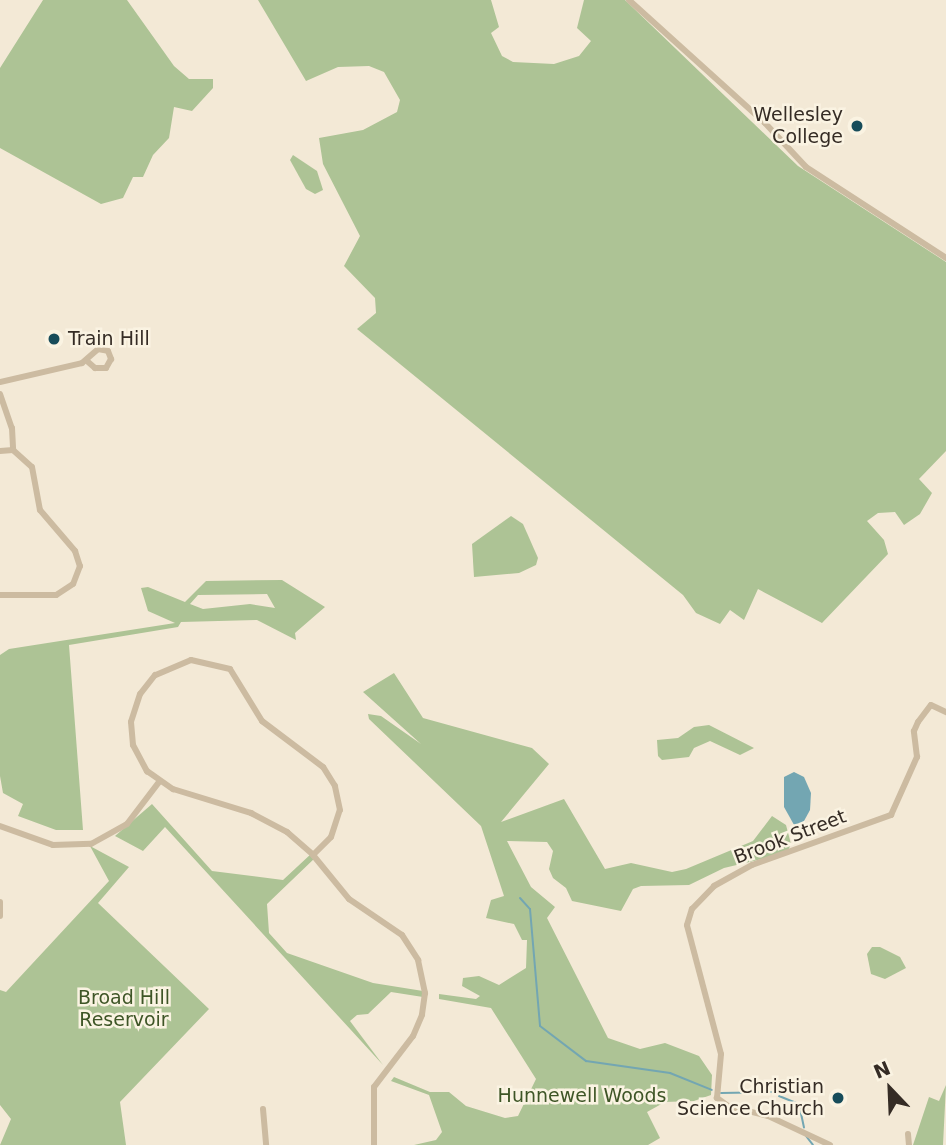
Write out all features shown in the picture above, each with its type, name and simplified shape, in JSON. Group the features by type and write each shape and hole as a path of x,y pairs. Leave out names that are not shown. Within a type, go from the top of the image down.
{"street":[{"path":"629,0 765,123 806,167 946,258"},
{"path":"0,382 87,361 98,349 108,351 111,359 106,368 95,368 87,361"},
{"path":"0,394 12,428 13,450"},
{"path":"0,451 13,450 29,461 40,510 75,551 80,566 73,584 56,595 0,595"},
{"path":"313,855 327,843 337,825 335,786 318,762 257,716 238,677 224,666 200,660 175,664 155,676 140,694 131,722 133,745 143,765 159,782 259,816 287,832 313,855 349,899 402,935 424,976 425,1001 417,1030 374,1087 374,1145"},
{"name":"Brook Street","path":"830,1145 768,1116 728,1107 717,1098 721,1054 687,925 692,909 714,886 752,865 891,815 917,757 914,732 931,705 937,704 946,712"},
{"path":"0,826 53,845 91,844 127,824 159,782"},
{"path":"0,902 0,916"},
{"path":"264,1109 266,1145"},
{"path":"908,1134 909,1145"}],"green space":[{"path":"43,0 127,0 174,66 189,79 213,79 213,88 192,111 174,107 169,138 153,155 143,177 133,177 123,198 101,204 0,148 0,68"},
{"path":"258,0 491,0 499,27 491,33 502,56 513,62 554,64 579,56 591,41 577,28 584,0 625,0 798,166 946,262 946,451 919,479 932,493 920,514 904,525 895,512 878,513 867,521 884,540 888,554 822,623 758,589 744,620 730,610 720,624 696,613 683,595 357,329 376,313 375,298 344,266 360,236 323,164 319,138 363,130 397,112 400,100 384,72 369,66 338,67 306,81"},
{"path":"293,155 317,171 323,190 315,194 306,189 290,160"},
{"path":"511,516 523,524 538,558 536,565 519,573 474,577 472,544"},
{"path":"282,580 325,607 295,633 296,640 257,620 181,622 178,627 69,645 83,830 56,830 18,816 23,804 3,793 0,776 0,655 9,649 175,623 148,611 141,588 148,587 185,602 206,581","holes":["267,594 275,608 250,604 203,609 190,604 198,595"]},
{"name":"Hunnewell Woods","path":"394,673 423,718 532,748 549,764 501,822 564,799 605,869 631,863 672,872 686,869 753,841 772,816 786,825 791,844 787,853 724,868 689,885 641,886 633,889 621,911 572,901 566,888 553,878 549,869 553,851 547,842 507,841 531,887 555,907 547,918 608,1038 640,1049 665,1043 699,1056 712,1075 711,1095 694,1101 665,1102 647,1112 660,1138 648,1145 414,1145 436,1140 442,1132 429,1095 391,1081 394,1077 430,1092 449,1092 466,1106 505,1118 518,1116 536,1079 491,1008 439,999 439,994 476,999 480,996 462,986 463,978 479,976 499,985 526,968 527,940 522,940 514,924 486,918 491,900 504,896 481,826 369,719 368,714 381,716 421,744 363,692"},
{"path":"709,725 754,748 740,755 710,741 694,748 689,757 662,760 658,756 657,740 678,738 694,727"},
{"path":"152,804 212,871 283,880 312,853 316,857 267,904 269,933 287,953 373,983 423,991 423,997 391,992 368,1014 357,1015 350,1021 383,1065 165,827 143,851 115,836"},
{"name":"Broad Hill Reservoir","path":"90,846 129,867 98,903 209,1009 120,1102 126,1145 0,1145 11,1119 0,1105 0,990 6,992 109,881"},
{"path":"872,947 880,947 900,957 906,968 885,979 871,974 867,954"},
{"path":"946,1085 943,1145 913,1145 929,1097 939,1101"}],"water":[{"path":"794,772 804,777 811,793 810,810 798,832 784,807 784,777"}],"waterway":[{"path":"520,898 530,909 540,1026 586,1061 670,1073 712,1090"},
{"path":"721,1093 771,1092"},
{"path":"779,1096 799,1104 804,1127"},
{"path":"806,1136 813,1145"}],"place":[{"name":"Wellesley College","path":"857,126"},
{"name":"Train Hill","path":"54,339"},
{"name":"Christian Science Church","path":"838,1098"}]}
